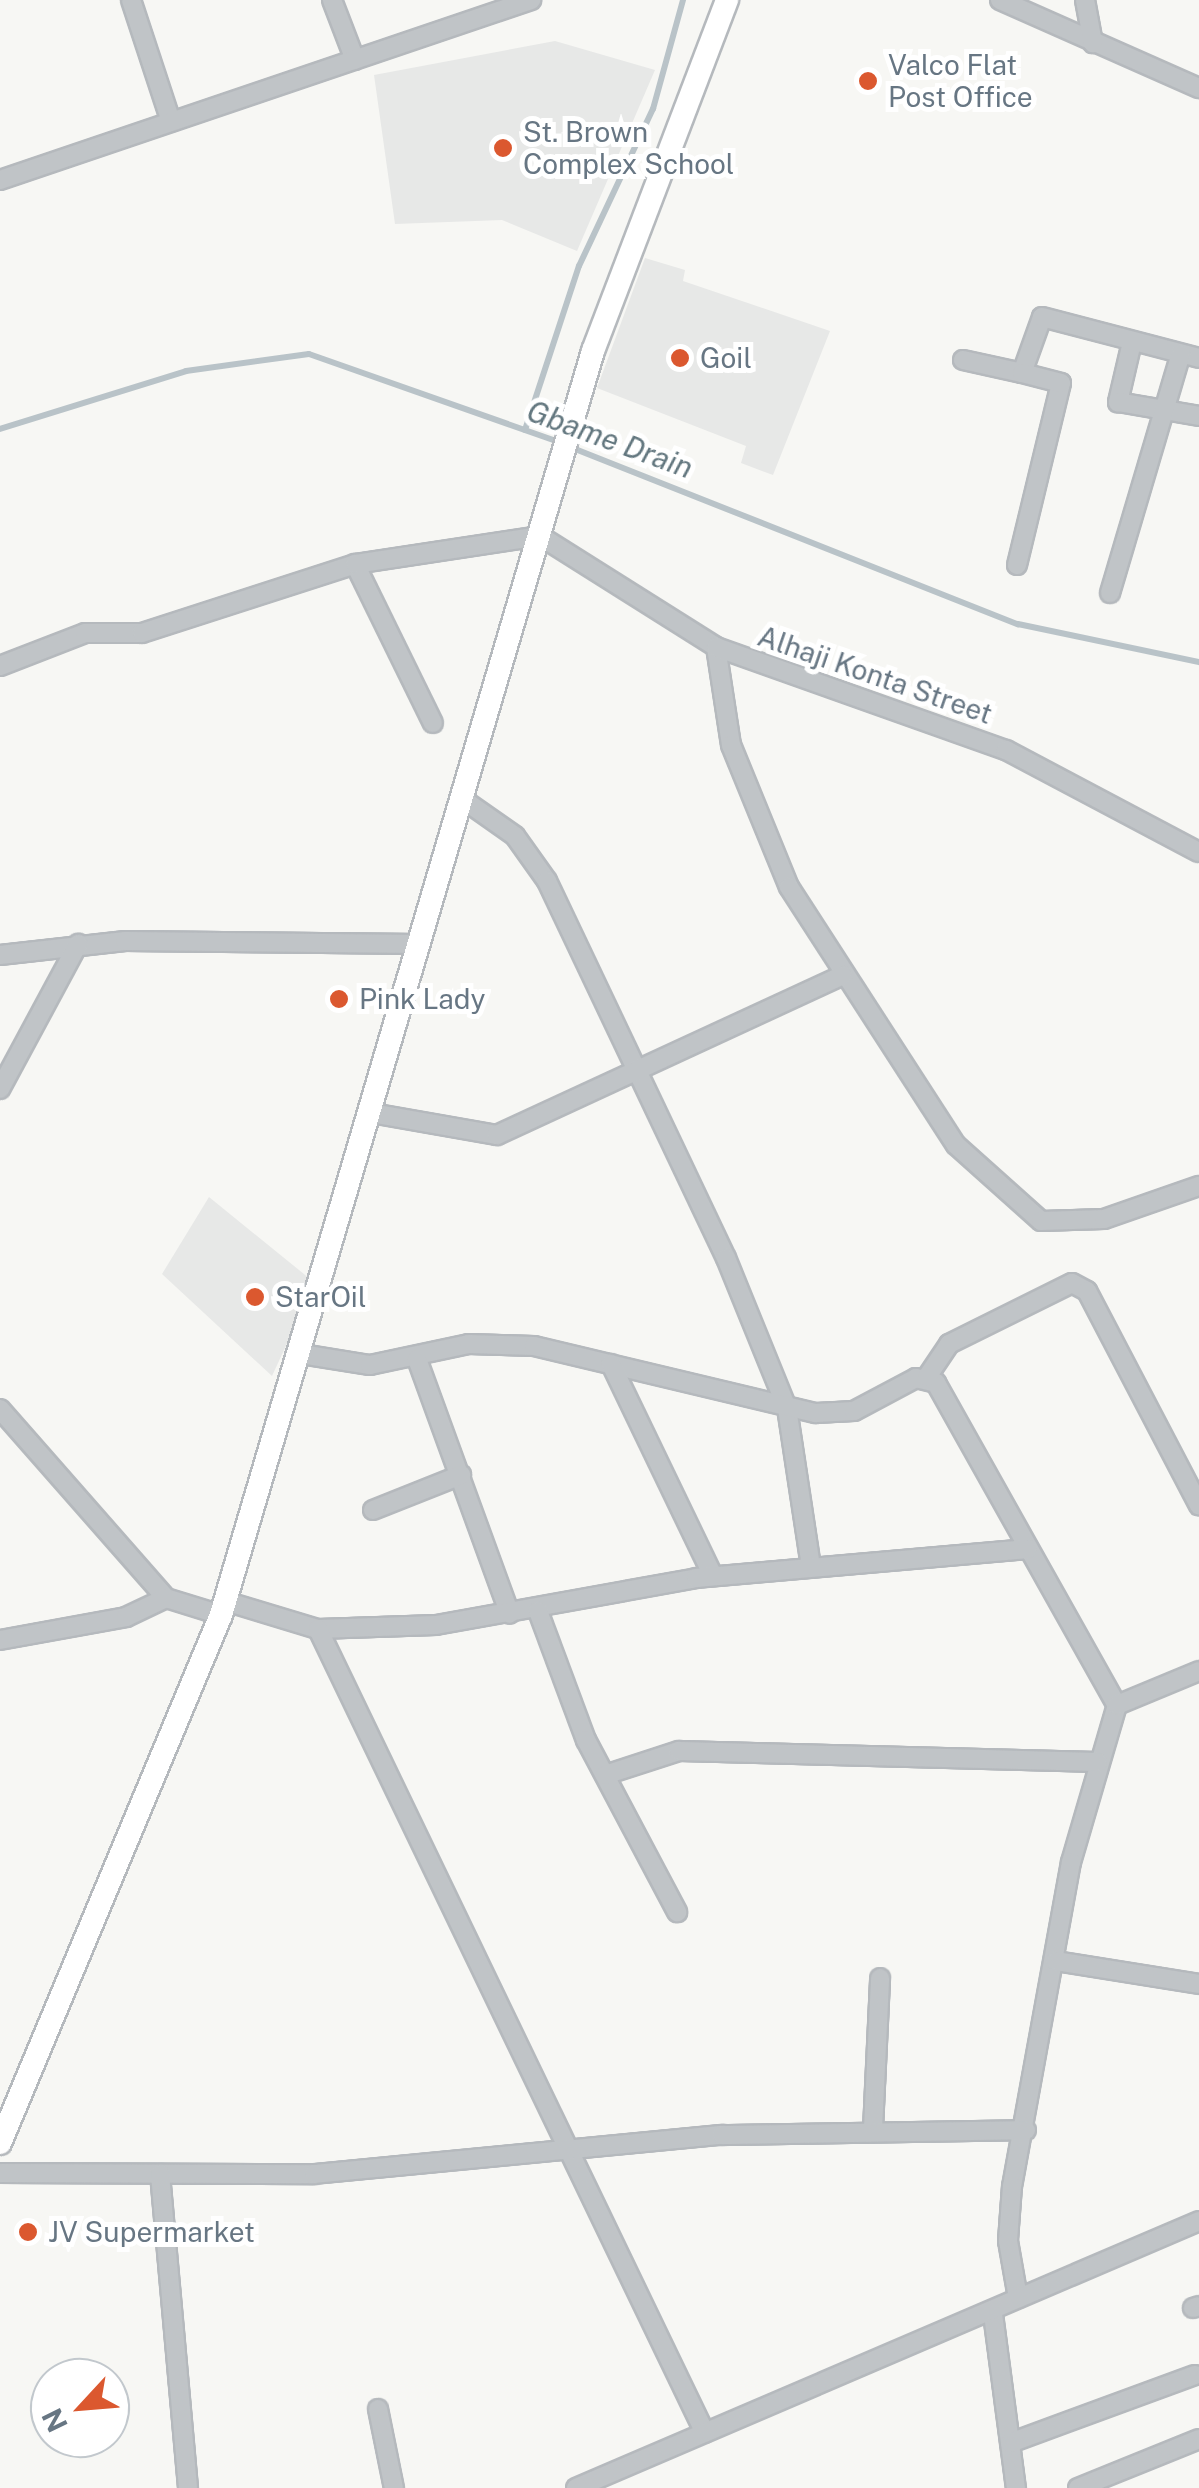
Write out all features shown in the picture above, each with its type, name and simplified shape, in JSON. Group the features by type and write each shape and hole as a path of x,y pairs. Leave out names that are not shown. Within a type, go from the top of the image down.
{"main road":[{"path":"0,2143 9,2101 223,1608 581,396 726,0"}],"street":[{"path":"132,0 171,122"},
{"path":"332,0 355,60"},
{"path":"0,180 530,0"},
{"path":"1000,0 1199,88"},
{"path":"1085,0 1093,42"},
{"path":"1022,373 1042,317 1190,356 1166,409 1110,593"},
{"path":"1132,342 1118,402 1199,416"},
{"path":"963,360 1061,383 1017,565"},
{"path":"0,666 86,633 142,633 355,564 540,536"},
{"name":"Alhaji Konta Street","path":"540,536 716,647 1006,750 1199,852"},
{"path":"355,564 434,723"},
{"path":"716,647 731,745 758,821 843,975 956,1145 1041,1221 1104,1219 1199,1186"},
{"path":"461,798 515,836 547,881 636,1068 787,1408 811,1566"},
{"path":"0,955 78,944 340,936 420,944"},
{"path":"0,1089 78,944"},
{"path":"371,1112 497,1135 843,975"},
{"path":"301,1354 370,1365 495,1342 611,1364 787,1408 854,1411 928,1377 950,1344 1072,1283 1088,1292 1199,1505"},
{"path":"417,1359 510,1614"},
{"path":"611,1364 713,1576"},
{"path":"928,1377 1116,1705 1098,1762 1008,2212 1018,2298"},
{"path":"0,1408 166,1598"},
{"path":"374,1510 462,1475"},
{"path":"0,1640 108,1622 166,1598 318,1629 538,1611 713,1576 1028,1549"},
{"path":"538,1611 606,1775 677,1912"},
{"path":"318,1629 705,2434"},
{"path":"1116,1705 1199,1671"},
{"path":"606,1775 680,1750 1098,1762"},
{"path":"1056,1960 1199,1984"},
{"path":"873,2130 880,1978"},
{"path":"0,2173 314,2174 873,2130 1026,2130"},
{"path":"160,2174 188,2488"},
{"path":"576,2488 993,2314 1018,2298 1199,2221"},
{"path":"993,2314 1016,2488"},
{"path":"1010,2443 1195,2375"},
{"path":"378,2409 394,2488"},
{"path":"1078,2488 1108,2482 1199,2439"}],"shaded area":[{"name":"St. Brown Complex School","path":"555,41 655,70 577,251 502,220 395,224 374,75"},
{"path":"645,258 685,270 683,281 830,331 773,475 741,463 746,446 597,388"},
{"path":"209,1197 315,1283 272,1376 162,1274"}],"waterway":[{"path":"525,430 579,266 653,109 683,0"},
{"name":"Gbame Drain","path":"0,429 186,371 309,354 559,442"},
{"name":"Gbame Drain","path":"570,447 1018,624 1199,662"}],"place":[{"name":"Valco Flat Post Office","path":"868,81"},
{"name":"St. Brown Complex School","path":"503,148"},
{"name":"Goil","path":"680,358"},
{"name":"Pink Lady","path":"339,999"},
{"name":"StarOil","path":"255,1297"},
{"name":"JV Supermarket","path":"28,2232"}]}
